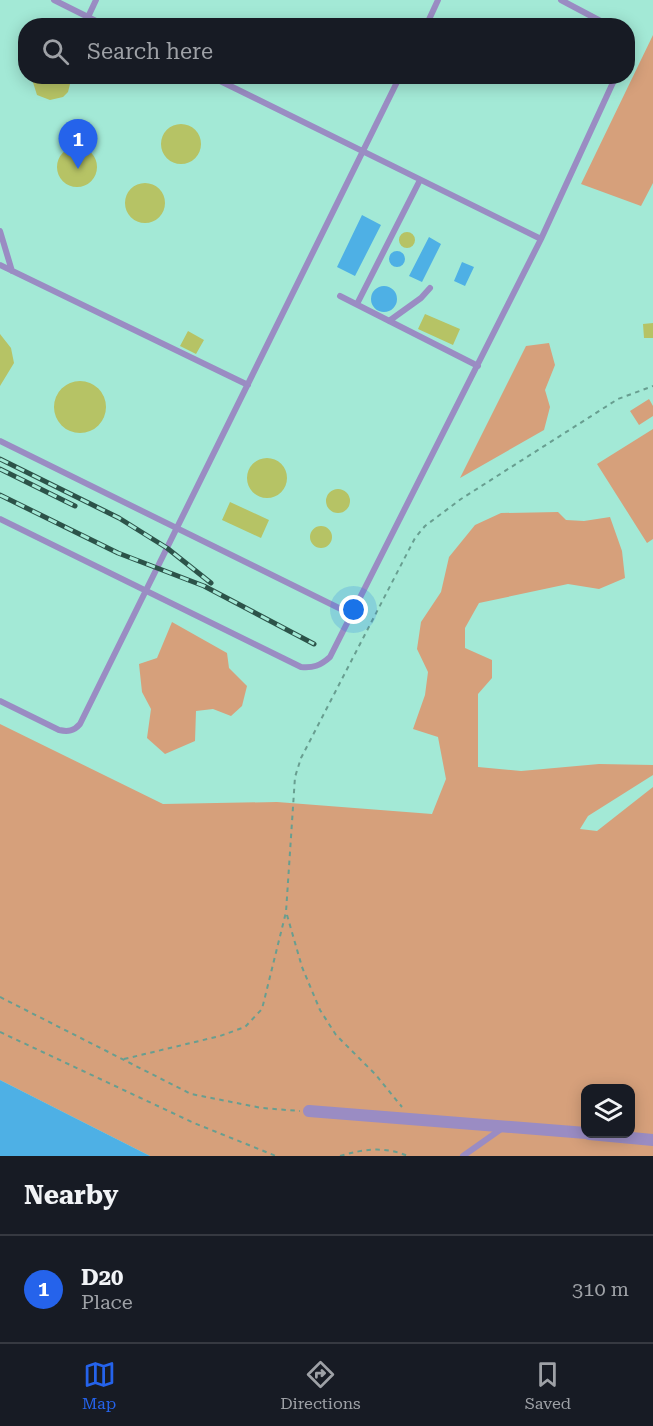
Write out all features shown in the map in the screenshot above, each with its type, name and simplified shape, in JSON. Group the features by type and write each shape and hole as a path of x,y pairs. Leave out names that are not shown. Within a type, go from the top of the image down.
{"street":[{"path":"309,1111 581,1133"},
{"path":"634,1138 653,1140"}],"lane":[{"path":"54,0 88,17 96,0"},
{"path":"430,18 438,0"},
{"path":"561,0 595,18"},
{"path":"226,84 541,239"},
{"path":"0,701 59,730 76,729 396,84"},
{"path":"0,519 301,667 311,668 322,664 330,657 478,366 541,239 612,84"},
{"path":"357,304 420,180"},
{"path":"0,231 12,271"},
{"path":"0,265 248,385"},
{"path":"389,321 421,298 430,288"},
{"path":"340,296 478,366"},
{"path":"0,441 351,614"},
{"path":"463,1156 505,1127"}],"path":[{"path":"124,1059 220,1036 245,1027 262,1009 286,912 296,777 301,758 415,538 461,499 618,399 653,386"},
{"path":"286,912 302,967 320,1010 336,1035 376,1075 412,1119"},
{"path":"0,997 191,1094 262,1108 309,1111"},
{"path":"0,1032 194,1123 276,1156"},
{"path":"340,1156 361,1150 387,1149 408,1156"}],"shaded area":[{"path":"653,35 653,183 641,206 581,184 629,84 635,84 635,72"},
{"path":"549,343 555,365 545,390 550,407 544,430 460,478 526,346"},
{"path":"649,399 653,406 653,416 639,425 630,411"},
{"path":"653,429 653,539 647,543 597,464"},
{"path":"558,512 566,520 584,521 610,517 622,551 625,578 599,589 568,584 479,603 465,628 465,648 492,660 492,678 478,694 478,767 521,771 599,764 653,765 653,775 588,816 580,829 597,831 653,787 653,1156 150,1156 0,1080 0,724 163,804 277,802 432,814 446,779 438,737 413,729 425,695 428,672 417,649 421,622 441,592 449,557 475,525 501,513"},
{"path":"172,622 227,653 229,668 247,686 242,706 231,716 213,709 196,711 195,741 165,754 147,738 151,709 142,692 139,664 157,658"}],"water":[{"path":"362,215 381,225 355,276 337,267"},
{"path":"429,237 441,244 422,282 409,276"},
{"path":"397,251 403,253 405,259 403,265 397,267 391,265 389,259 391,253"},
{"path":"462,262 474,267 465,286 454,281"},
{"path":"384,286 393,290 397,299 393,308 384,312 375,308 371,299 375,290"},
{"path":"0,1080 150,1156 0,1156"}],"building":[{"path":"34,84 70,84 68,92 63,97 50,100 37,95"},
{"path":"181,124 189,125 195,130 200,136 200,152 195,158 189,163 181,164 173,163 167,158 162,152 161,144 162,136 167,130 173,125"},
{"path":"77,147 85,148 91,153 96,159 96,175 91,181 85,186 77,187 69,186 63,181 58,175 57,167 58,159 63,153 69,148"},
{"path":"145,183 153,184 159,189 164,195 164,211 159,217 153,222 145,223 137,222 131,217 126,211 125,203 126,195 131,189 137,184"},
{"path":"404,232 410,232 415,240 413,246 404,248 399,243 399,237"},
{"path":"425,314 460,329 453,345 418,329"},
{"path":"653,323 653,338 644,338 643,324"},
{"path":"188,331 204,340 196,354 180,346"},
{"path":"0,334 11,348 14,363 0,386"},
{"path":"80,381 90,383 98,389 104,397 106,407 104,417 98,425 90,431 80,433 70,431 62,425 56,417 54,407 56,397 62,389 70,383"},
{"path":"267,458 275,459 281,464 286,470 286,486 281,492 275,497 267,498 259,497 253,492 248,486 247,478 248,470 253,464 259,459"},
{"path":"338,489 343,490 349,496 349,506 343,512 338,513 333,512 327,506 326,501 327,496 333,490"},
{"path":"230,502 269,520 261,538 222,520"},
{"path":"321,526 331,533 332,537 325,547 321,548 311,541 310,537 317,527"}],"railway":[{"path":"0,459 119,518 167,548 211,583"},
{"path":"0,469 75,506"},
{"path":"0,495 118,553 204,586 314,644"}],"place":[{"name":"D20","path":"78,169"}]}
